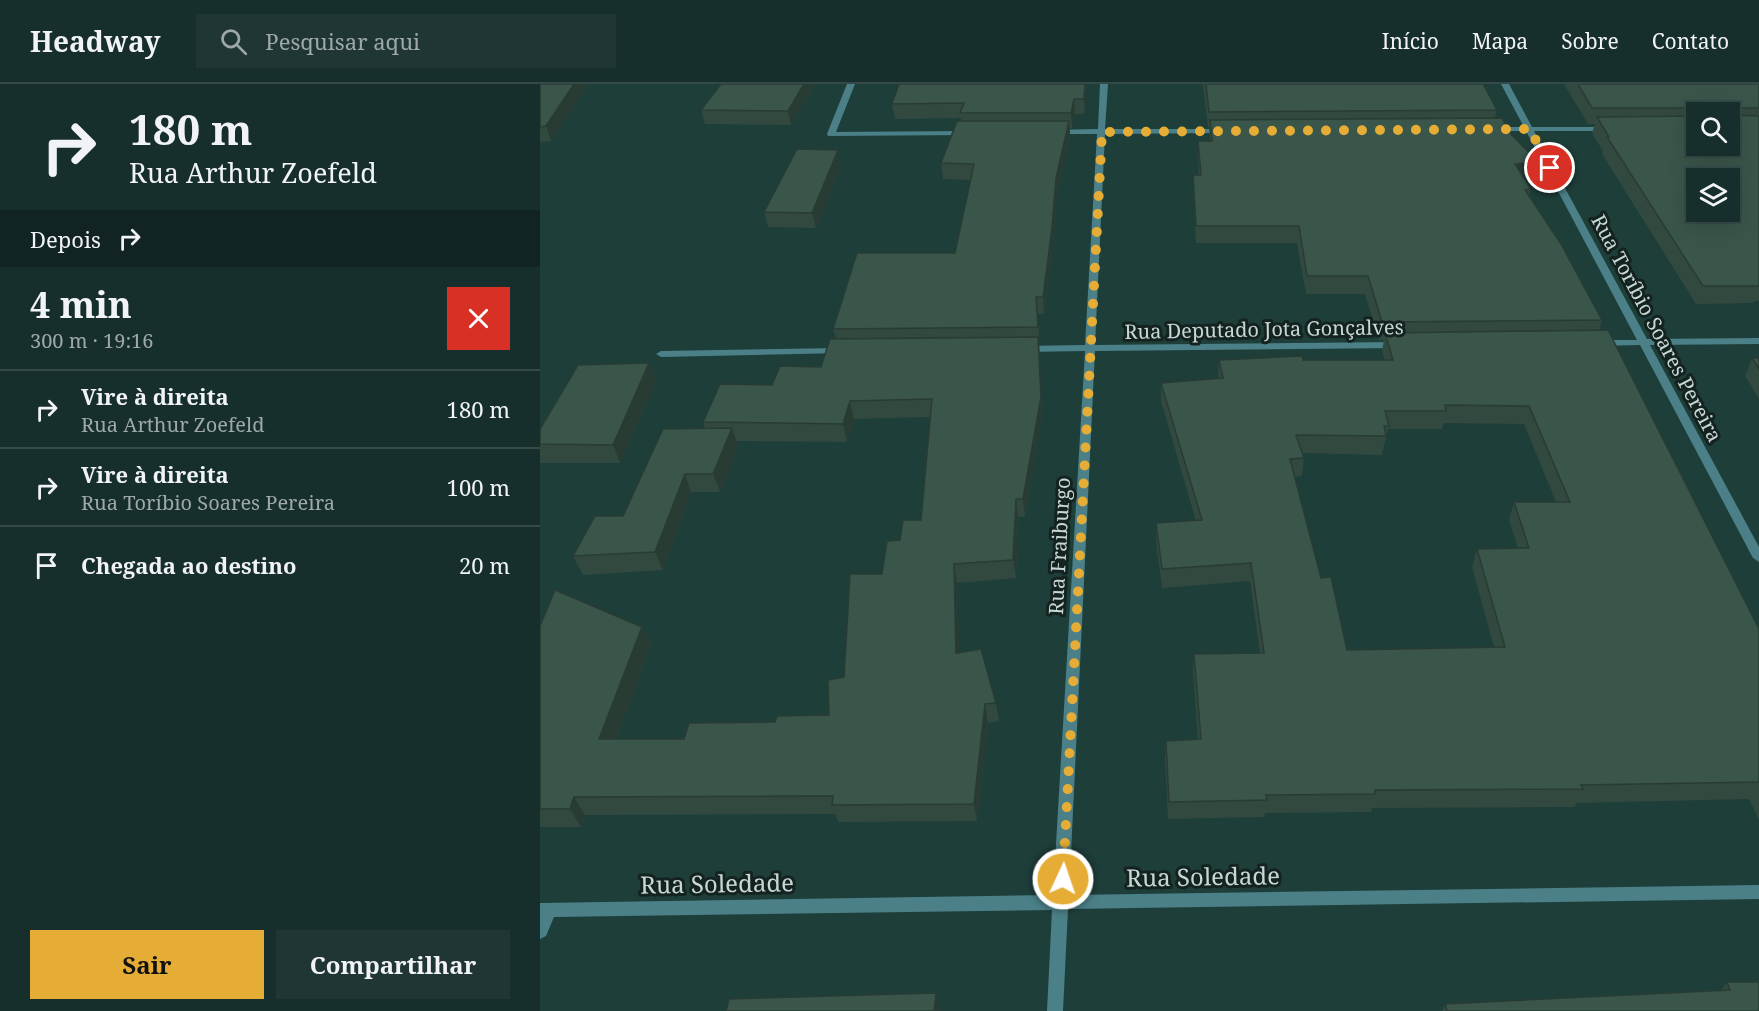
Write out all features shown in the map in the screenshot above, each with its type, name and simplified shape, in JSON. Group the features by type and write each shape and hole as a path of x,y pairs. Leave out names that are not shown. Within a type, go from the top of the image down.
{"street":[{"path":"851,84 831,134 972,133"},
{"name":"Rua Fraiburgo","path":"1056,1011 1104,84"},
{"name":"Rua Toríbio Soares Pereira","path":"1505,84 1759,558"},
{"path":"1482,130 1625,129"},
{"path":"1043,133 1232,131"},
{"path":"1585,343 1759,341"},
{"name":"Rua Deputado Jota Gonçalves","path":"1007,349 1408,345"},
{"path":"661,354 852,351"},
{"name":"Rua Soledade","path":"544,910 1759,892"},
{"path":"540,932 544,910"}],"building":[{"path":"540,84 574,84 546,126 540,127"},
{"path":"721,84 804,84 788,111 701,110"},
{"path":"899,84 1085,84 1084,99 1074,99 1071,113 960,113 964,103 892,104"},
{"path":"1206,84 1483,84 1497,110 1209,112"},
{"path":"1578,84 1759,84 1759,108 1740,108 1740,102 1686,102 1686,108 1592,108"},
{"path":"1740,115 1759,116 1759,286 1703,286 1607,137 1609,137 1597,117 1686,116 1686,156 1740,156"},
{"path":"1502,118 1510,133 1538,162 1515,164 1531,189 1525,190 1561,244 1602,320 1382,322 1368,276 1307,276 1299,226 1196,226 1193,175 1201,175 1198,141 1212,141 1210,120"},
{"path":"957,121 1069,121 1056,178 1043,297 1036,297 1038,327 833,329 857,253 955,253 974,164 941,163"},
{"path":"797,149 838,150 812,213 764,212"},
{"path":"1608,330 1759,629 1759,782 1581,785 1583,789 1375,790 1375,794 1266,795 1267,800 1169,802 1166,741 1201,739 1194,654 1264,653 1251,563 1162,569 1156,523 1202,520 1161,383 1223,378 1219,360 1302,356 1303,360 1393,360 1385,333","holes":["1445,405 1529,406 1570,502 1514,502 1529,548 1477,549 1505,647 1347,650 1331,577 1321,578 1290,459 1304,458 1296,435 1386,436 1384,426 1389,426 1385,411 1446,411"]},
{"path":"1038,337 1041,397 1023,499 1016,499 1013,560 954,564 956,653 981,649 996,703 985,704 974,804 832,805 833,796 574,797 570,809 540,809 540,626 555,590 642,627 599,739 684,739 689,723 775,722 777,716 829,715 828,680 844,677 850,574 882,574 887,541 900,540 903,520 921,520 932,399 850,401 843,424 703,422 720,384 772,385 780,366 821,367 830,339"},
{"path":"1752,358 1759,358 1759,369"},
{"path":"649,363 613,445 540,444 540,429 578,365"},
{"path":"732,428 713,474 685,474 655,552 573,556 595,516 623,516 663,429"},
{"path":"1727,982 1759,982 1759,1011 1447,1011 1445,1004 1730,990"},
{"path":"936,993 934,1011 726,1011 729,999"}],"route":[{"path":"1063,879 1102,132 1530,129 1550,168"}]}
